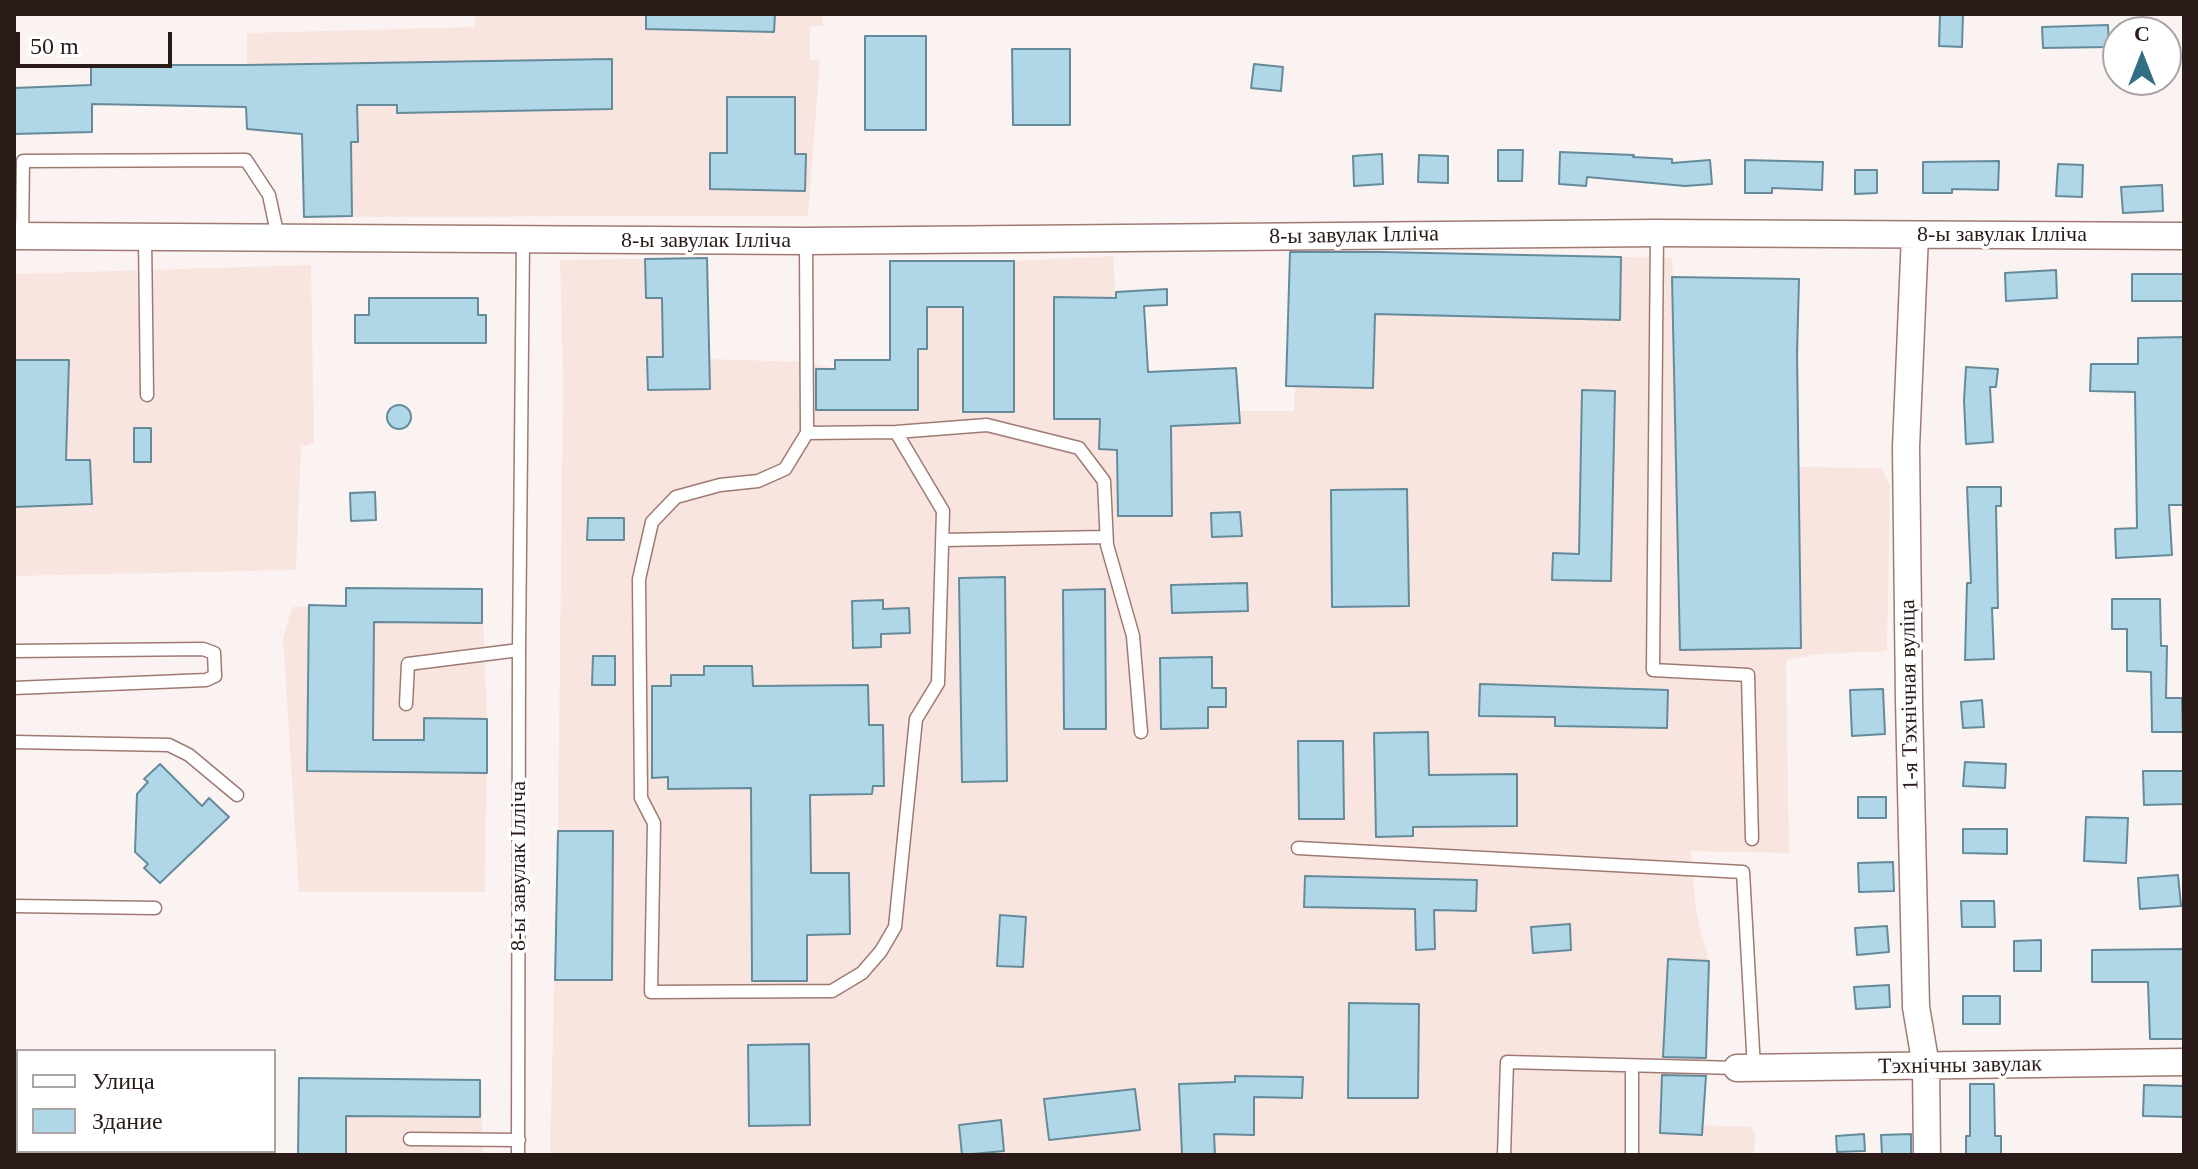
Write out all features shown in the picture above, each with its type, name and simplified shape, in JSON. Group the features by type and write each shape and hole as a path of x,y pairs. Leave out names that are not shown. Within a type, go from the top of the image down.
{"street":[{"name":"8-ы завулак Ілліча","path":"18,236 806,241 1657,233 2184,236"},
{"name":"1-я Тэхнічная вуліца","path":"1915,235 1906,447 1909,701 1916,1007 1926,1066 1927,1155"},
{"name":"Тэхнічны завулак","path":"1745,1068 2184,1062"}],"lane":[{"path":"18,236 23,161 246,160 269,195 278,237"},
{"path":"1657,233 1653,670 1748,675 1752,839"},
{"path":"145,237 147,395"},
{"name":"8-ы завулак Ілліча","path":"518,1155 523,241"},
{"path":"806,241 807,433 785,469 758,481 720,485 676,497 652,522 639,579 641,798 654,823 651,992 832,991 862,973 881,951 895,927 916,719 938,683 943,511 896,432"},
{"path":"807,433 896,432 987,425 1079,448 1104,481 1106,537 1133,636 1141,732"},
{"path":"942,540 1106,537"},
{"path":"14,651 203,649 216,657 215,676 206,680 14,688"},
{"path":"406,704 408,664 519,650"},
{"path":"14,742 169,745 189,755 237,795"},
{"path":"1298,848 1743,872 1745,1068 1507,1062 1504,1155"},
{"path":"14,906 155,908"},
{"path":"1632,1067 1632,1155"},
{"path":"410,1139 519,1140"}],"shaded area":[{"path":"475,14 822,14 823,26 810,26 810,60 820,60 808,216 304,217 303,144 312,119 247,129 247,33 475,27"},
{"path":"1290,249 1672,258 1673,277 1799,279 1799,467 1881,468 1890,485 1887,651 1819,654 1786,660 1789,853 1691,851 1696,911 1709,961 1702,1125 1752,1127 1754,1155 550,1155 558,831 563,379 560,260 707,258 709,359 807,362 835,369 890,360 890,261 1014,261 1113,256 1121,373 1239,423 1239,411 1294,411 1295,386 1286,386"},
{"path":"311,265 314,443 301,447 296,570 14,576 14,274"},
{"path":"346,588 482,589 487,719 485,892 299,892 283,638 292,607 345,605"},
{"path":"299,1078 481,1080 483,1155 298,1155"}],"building":[{"path":"646,14 775,14 774,32 646,29"},
{"path":"1940,14 1963,14 1962,47 1939,46"},
{"path":"2102,25 2102,47 2043,48 2042,27"},
{"path":"865,36 926,36 926,130 865,130"},
{"path":"1012,49 1070,49 1070,125 1013,125"},
{"path":"612,59 612,109 397,113 397,105 357,105 358,142 351,142 352,216 304,217 302,134 247,129 246,107 92,104 92,132 14,134 14,88 91,85 91,65"},
{"path":"1254,64 1283,67 1281,91 1251,88"},
{"path":"727,97 795,97 795,154 806,154 805,191 710,189 710,153 727,153"},
{"path":"1498,150 1523,150 1522,181 1498,181"},
{"path":"1560,152 1634,155 1672,159 1672,163 1710,160 1712,184 1685,186 1587,177 1586,186 1559,184"},
{"path":"1382,154 1383,184 1354,186 1353,156"},
{"path":"1419,155 1448,156 1448,183 1418,182"},
{"path":"1745,160 1823,162 1822,190 1772,188 1772,193 1745,193"},
{"path":"1999,161 1998,190 1952,189 1952,193 1923,193 1923,162"},
{"path":"2058,164 2083,165 2082,197 2056,196"},
{"path":"1855,170 1877,170 1877,193 1855,194"},
{"path":"2162,185 2163,211 2123,213 2121,187"},
{"path":"1290,252 1621,257 1620,320 1375,314 1373,388 1286,386"},
{"path":"707,258 710,389 648,390 647,357 663,357 662,298 646,298 645,259"},
{"path":"890,261 1014,261 1014,412 963,412 963,307 927,307 927,349 918,349 918,410 816,410 816,369 835,369 835,360 890,360"},
{"path":"2056,270 2057,298 2006,301 2005,273"},
{"path":"2132,274 2184,274 2184,301 2132,301"},
{"path":"1672,277 1799,279 1797,354 1801,648 1680,650"},
{"path":"1167,289 1167,305 1144,306 1148,372 1236,368 1240,423 1171,426 1172,516 1118,516 1117,450 1099,449 1100,419 1054,419 1054,297 1116,298 1116,292"},
{"path":"369,298 478,298 478,315 486,315 486,343 355,343 355,315 369,315"},
{"path":"2184,337 2183,505 2169,505 2172,555 2116,558 2115,529 2137,528 2135,392 2090,391 2091,364 2138,364 2138,338"},
{"path":"14,360 69,360 66,460 90,460 92,504 14,507"},
{"path":"1966,367 1998,369 1996,387 1990,387 1993,442 1966,444"},
{"path":"1582,390 1615,391 1611,581 1552,580 1553,553 1579,554"},
{"path":"399,405 408,408 411,417 408,426 399,429 390,426 387,417 390,408"},
{"path":"134,428 151,428 151,462 134,462"},
{"path":"1967,487 2001,487 2001,506 1996,506 1998,608 1992,608 1994,659 1965,660 1967,583 1971,583"},
{"path":"1407,489 1409,606 1332,607 1331,490"},
{"path":"375,492 376,520 351,521 350,493"},
{"path":"1240,512 1242,536 1212,537 1211,513"},
{"path":"588,518 624,518 624,540 587,540"},
{"path":"1005,577 1007,781 962,782 959,578"},
{"path":"1247,583 1248,611 1172,613 1171,585"},
{"path":"346,588 482,589 482,623 374,622 373,740 424,740 424,718 487,719 487,773 307,771 309,605 346,606"},
{"path":"1105,589 1106,729 1064,729 1063,590"},
{"path":"2112,599 2160,599 2161,646 2167,646 2166,698 2182,698 2183,732 2152,732 2151,672 2127,671 2127,629 2112,629"},
{"path":"883,600 883,609 909,608 910,633 881,634 881,647 853,648 852,601"},
{"path":"593,656 615,656 615,685 592,685"},
{"path":"1212,657 1212,688 1226,688 1226,707 1208,707 1208,728 1161,729 1160,658"},
{"path":"704,666 752,666 753,686 868,685 869,725 883,725 884,786 873,786 872,794 810,795 811,873 849,873 850,934 807,935 807,981 752,981 751,788 668,789 668,777 652,778 652,686 671,686 671,675 704,675"},
{"path":"1480,684 1668,690 1667,728 1555,726 1555,717 1479,716"},
{"path":"1883,689 1885,734 1852,736 1850,690"},
{"path":"1982,700 1984,727 1963,728 1961,702"},
{"path":"1428,732 1429,775 1517,774 1517,826 1413,827 1413,836 1376,837 1374,733"},
{"path":"1298,741 1343,741 1344,819 1299,819"},
{"path":"1965,762 2006,764 2005,788 1963,786"},
{"path":"160,764 202,806 209,798 229,817 160,883 144,868 148,864 135,852 137,794 148,782 144,779"},
{"path":"2143,771 2184,771 2184,804 2144,805"},
{"path":"1858,797 1886,797 1886,818 1858,818"},
{"path":"2086,817 2128,818 2126,863 2084,861"},
{"path":"1963,829 2007,829 2007,854 1963,853"},
{"path":"558,831 613,831 612,980 555,980"},
{"path":"1893,862 1894,891 1859,892 1858,863"},
{"path":"2178,875 2181,906 2140,909 2138,878"},
{"path":"1305,876 1477,880 1476,911 1434,910 1435,949 1416,950 1415,909 1304,907"},
{"path":"1961,901 1994,901 1995,927 1962,927"},
{"path":"1000,915 1026,917 1023,967 997,966"},
{"path":"1570,924 1571,950 1533,953 1531,927"},
{"path":"1887,926 1889,952 1857,955 1855,928"},
{"path":"2041,940 2041,971 2014,971 2014,941"},
{"path":"2184,949 2184,1039 2150,1039 2148,982 2092,982 2092,950"},
{"path":"1668,959 1709,961 1706,1058 1663,1057"},
{"path":"1889,985 1890,1007 1856,1009 1854,987"},
{"path":"1963,996 2000,996 2000,1024 1963,1024"},
{"path":"1349,1003 1419,1004 1418,1098 1348,1098"},
{"path":"809,1044 810,1125 749,1126 748,1045"},
{"path":"1662,1075 1706,1076 1702,1135 1660,1133"},
{"path":"1235,1076 1303,1077 1302,1098 1254,1097 1254,1135 1214,1134 1215,1155 1182,1155 1179,1084 1235,1082"},
{"path":"299,1078 480,1080 480,1117 346,1116 346,1155 298,1155"},
{"path":"1970,1084 1994,1084 1995,1136 2001,1136 2001,1155 1966,1155 1966,1136 1970,1136"},
{"path":"2144,1085 2184,1086 2184,1117 2143,1116"},
{"path":"1135,1089 1140,1130 1049,1140 1044,1099"},
{"path":"1001,1120 1004,1151 962,1155 959,1125"},
{"path":"1864,1134 1865,1151 1837,1152 1836,1136"},
{"path":"1911,1134 1911,1155 1882,1155 1881,1135"}]}
